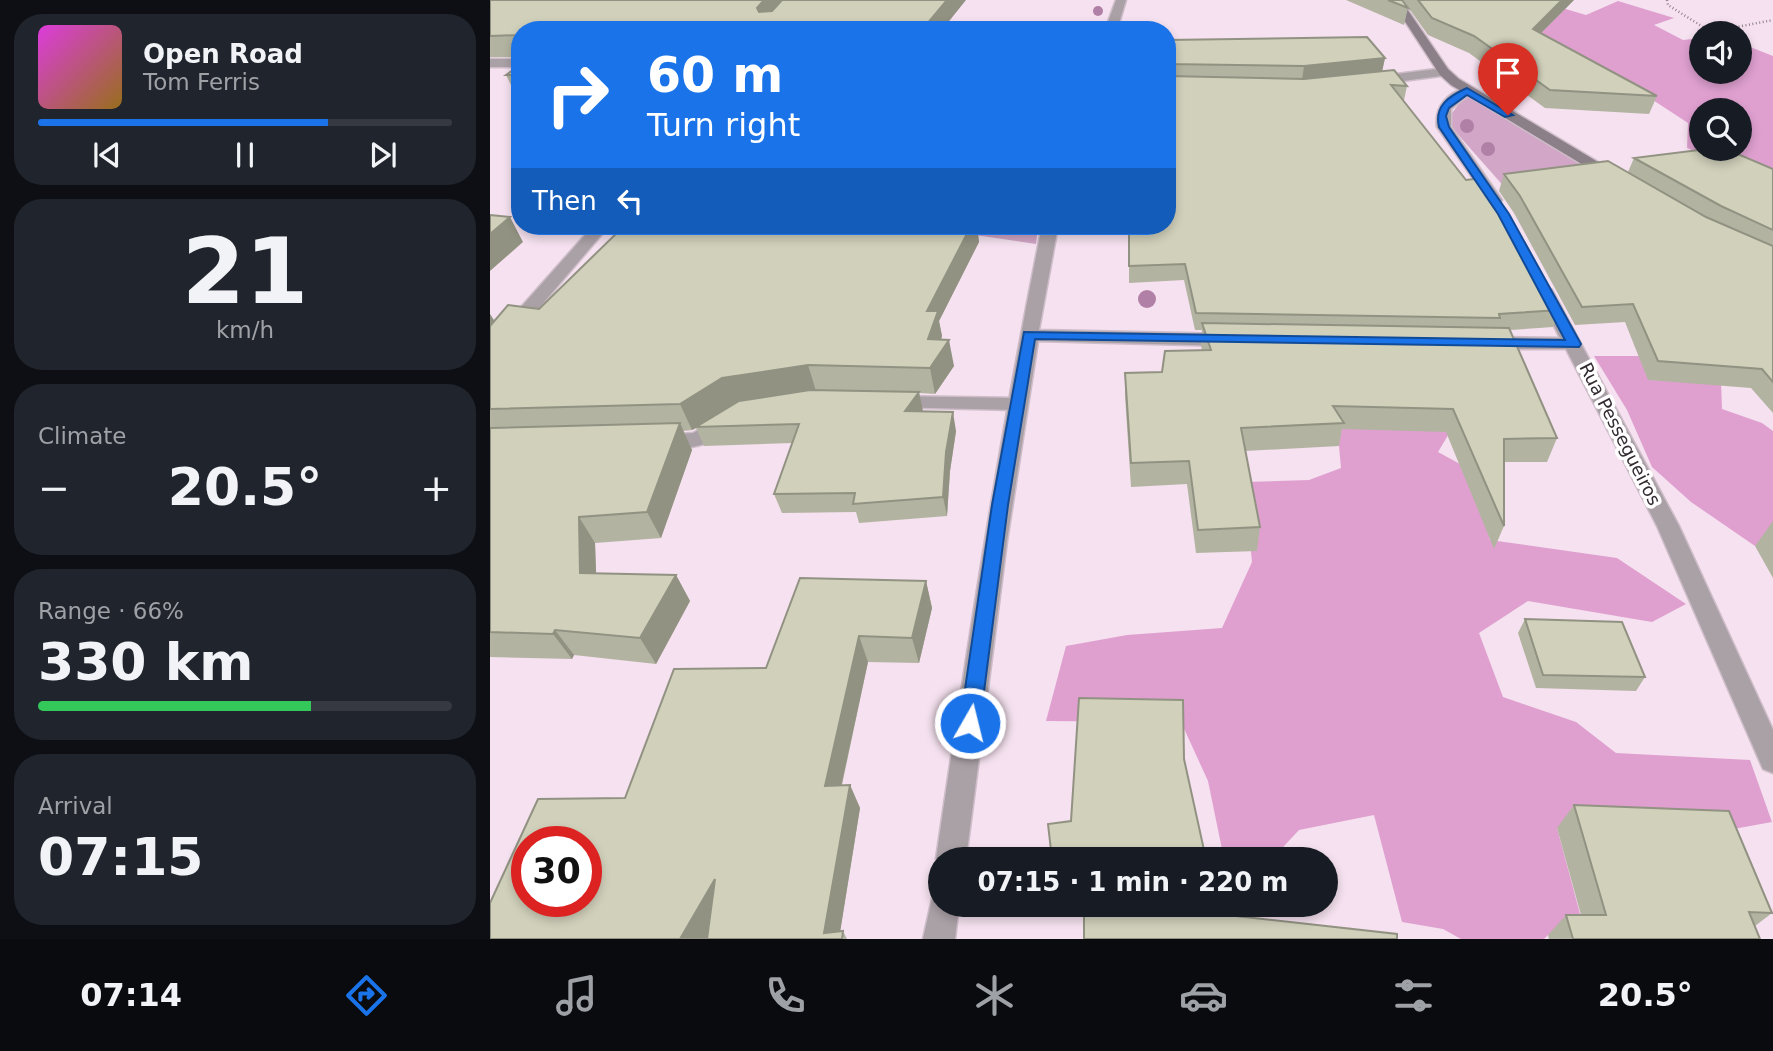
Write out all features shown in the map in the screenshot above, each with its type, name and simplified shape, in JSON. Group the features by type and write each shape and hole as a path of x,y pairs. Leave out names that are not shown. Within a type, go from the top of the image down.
{"main road":[{"path":"1396,0 1444,72 1467,91 1623,182"}],"street":[{"path":"1114,21 1121,0"},
{"path":"490,63 511,63"},
{"path":"1354,83 1444,72"},
{"path":"1467,91 1444,106 1441,116 1444,127 1504,214"},
{"path":"490,354 593,235"},
{"path":"953,847 1017,404 1048,235"},
{"name":"Rua Pessegueiros","path":"1535,273 1668,526 1773,760"},
{"path":"1028,335 1249,340"},
{"path":"1466,343 1574,344"},
{"path":"870,401 1017,404"},
{"path":"645,441 697,440 740,412"},
{"path":"939,939 942,917"}],"path":[{"path":"1667,0 1668,5 1711,32 1773,20"}],"shaded area":[{"path":"1535,0 1586,15 1618,1 1674,18 1654,25 1683,40 1689,39 1689,84 1752,84 1752,48 1773,56 1773,184 1718,161 1752,161 1752,98 1689,98 1689,149 1688,123 1627,83 1608,83 1518,15"},
{"path":"1468,92 1597,173 1507,190 1446,121"},
{"path":"975,235 1037,235 1036,244"},
{"path":"1594,356 1639,356 1649,380 1721,382 1722,409 1762,423 1773,431 1773,546 1755,546 1691,502 1652,467 1627,410"},
{"path":"1456,422 1438,452 1471,470 1490,540 1617,558 1686,604 1652,622 1528,601 1479,633 1503,697 1576,722 1616,753 1750,760 1772,822 1706,834 1557,828 1583,925 1548,935 1544,939 1461,939 1443,929 1402,922 1374,815 1299,830 1283,847 1222,847 1208,781 1181,722 1046,721 1066,646 1127,635 1222,628 1252,562 1244,482 1309,480 1341,468 1339,446 1329,429"}],"building":[{"path":"490,0 764,0 757,8 759,12 772,11 782,0 947,0 930,21 511,21 511,35 490,36"},
{"path":"1388,0 1402,0 1408,8"},
{"path":"1418,0 1562,0 1533,29 1657,96 1550,90 1474,36 1432,18"},
{"path":"1367,37 1385,58 1304,66 1176,64 1176,40"},
{"path":"1394,70 1407,86 1391,85 1466,180 1483,178 1499,200 1560,310 1499,314 1500,318 1196,313 1185,264 1129,266 1129,235 1176,235 1176,76 1304,79"},
{"path":"1689,151 1689,161 1752,160 1773,169 1773,230 1721,206 1634,158"},
{"path":"1608,161 1706,217 1773,246 1773,382 1762,369 1658,361 1633,304 1582,307 1520,196 1504,174"},
{"path":"490,215 510,217 490,234"},
{"path":"615,235 966,235 927,311 938,311 928,339 949,340 930,368 808,365 722,378 680,404 490,409 490,326 508,305 539,309"},
{"path":"1202,323 1509,328 1557,438 1504,439 1504,526 1453,409 1333,406 1344,423 1241,428 1260,527 1198,530 1189,461 1131,463 1125,373 1162,372 1165,351 1211,350"},
{"path":"810,390 919,392 905,411 953,412 946,452 943,497 853,504 855,493 774,494 799,424 696,427 739,401"},
{"path":"680,423 647,512 579,517 580,573 676,575 640,638 555,630 553,634 490,632 490,428"},
{"path":"800,578 926,581 912,638 859,636 825,786 850,785 824,933 843,931 842,939 707,939 715,879 680,939 490,939 490,903 511,858 511,917 602,917 602,826 526,826 538,799 625,798 674,669 766,668"},
{"path":"1525,619 1622,622 1645,677 1543,675"},
{"path":"1079,698 1183,700 1184,759 1203,847 1051,847 1048,824 1071,821"},
{"path":"1574,805 1729,811 1772,913 1749,912 1760,939 1573,939 1566,915 1606,915"},
{"path":"1084,917 1245,917 1397,934 1397,939 1084,939"}],"route":[{"path":"970,723 1000,505 1028,335 1574,344 1504,214 1444,127 1441,116 1444,106 1467,91 1508,115"}]}
